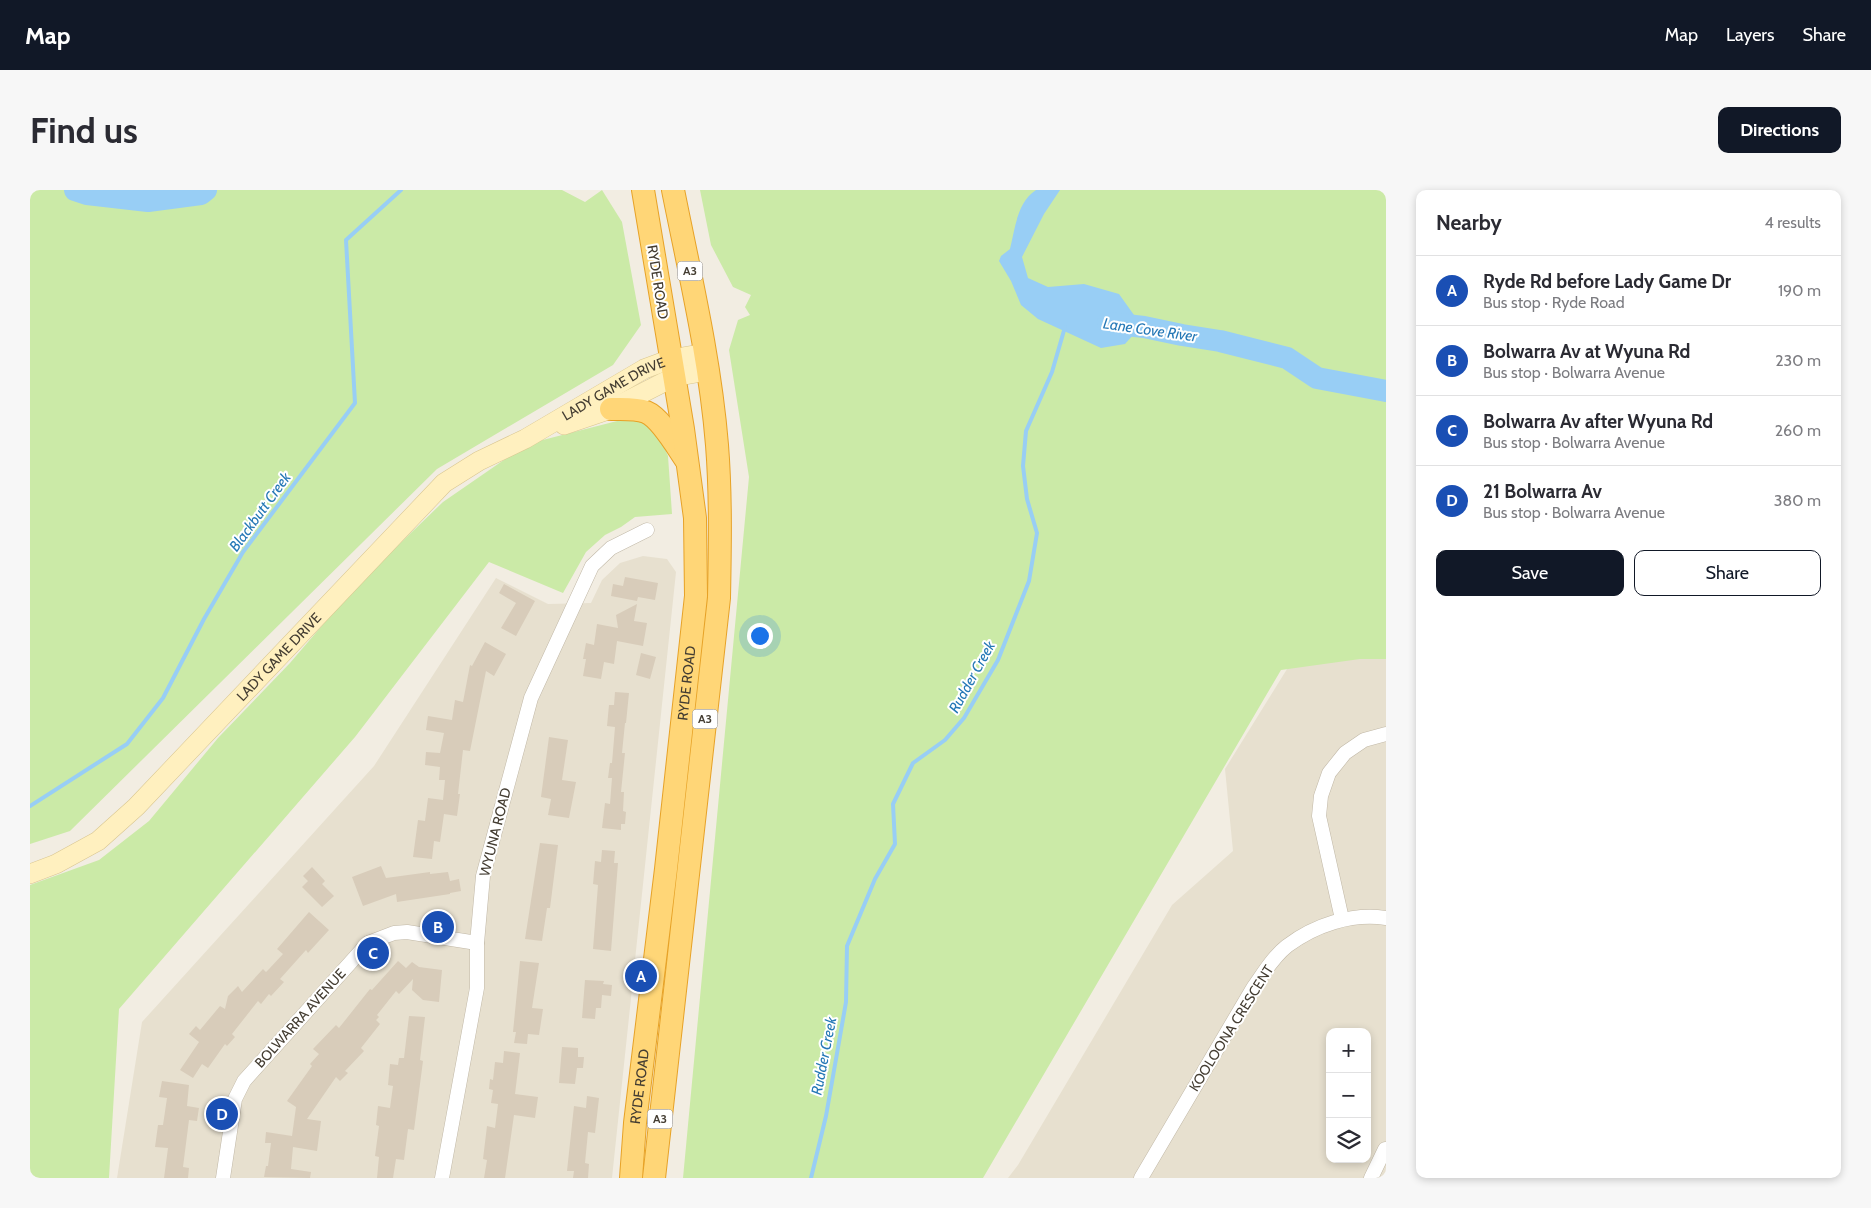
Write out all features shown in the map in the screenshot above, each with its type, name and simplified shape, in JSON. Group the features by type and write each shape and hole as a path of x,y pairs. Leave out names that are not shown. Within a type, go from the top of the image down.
{"highway":[{"name":"RYDE ROAD","path":"631,1178 635,1123 665,879 696,596 696,518 643,190"},
{"name":"RYDE ROAD","path":"656,1176 719,598 720,512 717,445 706,362 673,190"},
{"path":"611,409 628,408 646,412 655,417 688,463"}],"main road":[{"name":"LADY GAME DRIVE","path":"30,874 56,864 98,841 136,807 444,483 479,461 525,439 644,369 673,368 706,362"},
{"name":"LADY GAME DRIVE","path":"525,439 611,409 673,368"}],"street":[{"name":"WYUNA ROAD","path":"442,1178 477,988 477,943 483,876 531,698 592,566 611,548 646,530"},
{"path":"1342,919 1320,816 1321,796 1329,773 1345,753 1364,740 1386,734"},
{"name":"KOOLOONA CRESCENT","path":"1141,1178 1265,969 1286,947 1313,930 1342,919 1386,918"},
{"name":"BOLWARRA AVENUE","path":"223,1178 235,1099 244,1082 368,943 394,933 407,932 477,943"},
{"path":"1371,1178 1386,1149"}],"shaded area":[{"path":"643,556 667,559 676,572 612,1178 117,1178 142,1022 374,766 496,578 548,604 591,603 602,580 620,563"},
{"path":"1386,649 1386,1178 1008,1178 1018,1165 1172,905 1233,851 1225,769 1292,661"}],"green space":[{"path":"30,190 66,190 84,194 78,190 562,190 585,202 602,190 622,222 641,325 613,365 437,469 70,831 30,844"},
{"path":"700,190 1386,190 1386,659 1360,659 1281,670 983,1178 683,1178 749,477 729,350 738,320 750,315 745,307 751,295 733,287 711,245"},
{"path":"635,419 656,428 668,456 672,514 635,517 605,535 586,552 563,593 489,562 355,737 119,1009 109,1178 30,1178 30,885 99,860 149,821 218,738 290,663 356,586 443,502 527,444 621,420"}],"water":[{"path":"1036,190 1060,190 1044,214 1022,257 1028,278 1048,287 1084,284 1119,294 1139,322 1134,334 1125,344 1101,348 1038,319 1021,305 1011,281 999,261 1001,256 1010,249 1015,225 1025,201"}],"building":[{"path":"625,577 658,583 655,600 638,597 637,601 611,596 613,584 623,586"},
{"path":"504,584 535,601 516,636 501,628 516,603 499,593"},
{"path":"637,604 634,621 647,623 643,646 617,641 614,664 604,662 601,679 583,676 586,659 583,659 586,643 594,645 597,624 618,628 616,615"},
{"path":"485,642 506,654 494,676 486,671 470,751 463,750 457,816 444,814 440,842 434,841 432,859 413,857 418,820 425,821 428,798 443,800 445,780 439,780 440,767 425,765 426,752 440,753 444,733 426,730 428,716 452,720 455,700 463,702 470,665 472,666"},
{"path":"641,653 656,657 650,679 636,675"},
{"path":"615,692 629,693 622,753 625,753 621,792 624,792 623,811 626,812 625,824 621,824 621,830 602,828 605,803 610,804 612,778 608,778 610,763 612,763 615,727 607,726 609,705 614,705"},
{"path":"549,737 568,740 562,780 576,782 569,818 548,815 551,799 541,797"},
{"path":"540,843 558,845 550,908 547,908 542,941 525,939"},
{"path":"602,850 615,851 614,863 618,863 611,951 593,949 598,885 593,884 595,861 601,862"},
{"path":"381,866 386,878 430,872 430,874 448,872 450,881 459,879 461,891 397,902 396,894 363,906 352,877"},
{"path":"312,867 325,881 322,884 334,896 322,907 302,887 308,881 303,876"},
{"path":"309,912 329,930 308,953 306,950 280,979 284,982 271,996 269,994 261,1004 258,1001 232,1034 235,1037 227,1046 225,1044 208,1068 202,1064 193,1078 180,1070 199,1042 189,1034 196,1026 200,1030 220,1006 225,1009 228,996 238,986 242,992 263,969 266,972 269,969 283,954 277,949"},
{"path":"398,961 406,968 412,962 419,967 442,970 439,1002 423,1000 412,990 413,979 399,994 396,991 377,1015 379,1017 376,1020 380,1024 361,1048 364,1051 345,1071 348,1073 340,1081 336,1077 307,1119 321,1121 317,1151 293,1147 291,1169 311,1172 310,1178 264,1177 266,1166 268,1166 271,1143 265,1143 266,1132 292,1136 296,1107 287,1101 312,1066 310,1064 319,1054 313,1049 336,1025 339,1028 370,989 372,990"},
{"path":"520,961 539,963 532,1008 543,1009 539,1035 528,1034 527,1044 514,1043 516,1032 513,1032"},
{"path":"585,980 604,981 603,984 612,985 611,996 602,995 601,1008 596,1008 595,1019 582,1018"},
{"path":"409,1016 425,1017 420,1060 423,1061 414,1130 408,1129 404,1160 396,1159 393,1178 377,1178 379,1157 375,1156 379,1126 376,1125 378,1106 390,1108 393,1086 388,1085 390,1064 398,1065 399,1058 404,1058"},
{"path":"562,1047 578,1048 578,1057 584,1057 583,1068 577,1068 575,1084 559,1083"},
{"path":"504,1051 520,1053 515,1094 538,1097 535,1118 514,1115 505,1178 484,1178 487,1160 483,1159 487,1126 495,1128 498,1104 491,1103 493,1090 489,1089 490,1079 493,1080 495,1062 503,1063"},
{"path":"162,1081 189,1085 187,1106 199,1108 197,1121 189,1120 183,1167 189,1168 188,1178 164,1178 168,1148 155,1147 158,1125 163,1125 167,1098 159,1097"},
{"path":"587,1096 599,1098 595,1133 588,1132 585,1163 589,1164 588,1178 573,1178 574,1171 567,1171 574,1106 586,1108"}],"waterway":[{"name":"Lane Cove River","path":"75,190 87,194 148,201 201,194 206,190"},
{"name":"Blackbutt Creek","path":"30,806 127,744 163,698 204,619 243,552 355,403 346,240 401,190"},
{"name":"Lane Cove River","path":"1108,323 1144,327 1220,341 1287,358 1317,378 1386,391"},
{"name":"Rudder Creek","path":"811,1178 826,1116 846,1002 847,946 875,879 895,844 893,804 913,763 945,740 964,718 998,660 1029,581 1037,533 1027,499 1023,466 1026,431 1052,372 1065,327"}],"place":[{"name":"Bolwarra Av at Wyuna Rd","path":"438,927"},
{"name":"Bolwarra Av after Wyuna Rd","path":"373,953"},
{"name":"Ryde Rd before Lady Game Dr","path":"641,976"},
{"name":"21 Bolwarra Av","path":"222,1114"}]}
